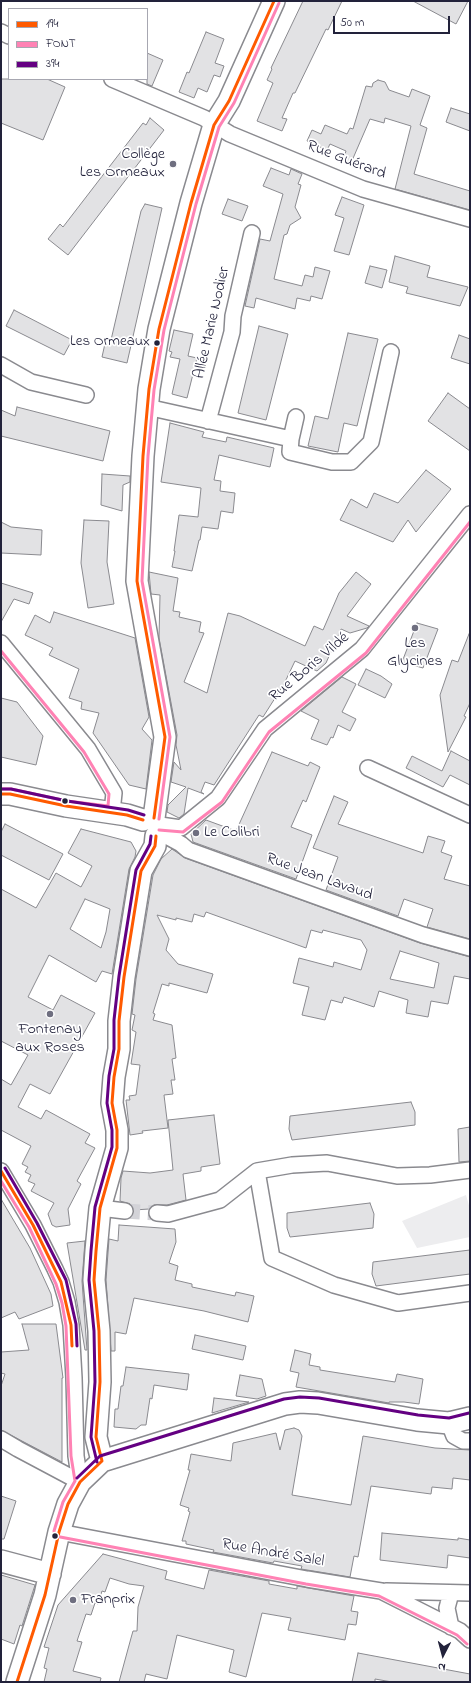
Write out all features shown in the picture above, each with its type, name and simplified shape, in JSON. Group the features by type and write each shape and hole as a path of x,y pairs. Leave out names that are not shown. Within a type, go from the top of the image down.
{"street":[{"path":"102,1461 96,1437 96,1414 99,1398 99,1331 94,1280 100,1208 117,1148 117,1130 112,1103 114,1077 119,1049 119,1021 124,977 141,871 155,846 154,826 165,738 137,581 143,456 149,388 159,329 191,203 214,125 229,101 274,1"},
{"name":"Rue Guérard","path":"114,80 204,118 230,134 363,189 470,219"},
{"name":"Allée Marie Nodier","path":"208,421 232,332 233,316 252,233"},
{"path":"296,417 291,439 290,452 332,462 351,462 371,442 391,352"},
{"path":"1,364 31,382 86,396"},
{"path":"147,407 291,439"},
{"name":"Rue Boris Vildé","path":"181,828 218,798 265,730 362,649 470,514"},
{"path":"1,642 88,749 114,793 112,812"},
{"path":"368,768 470,815"},
{"path":"1,794 10,794 66,806 112,812 154,826 181,828 181,844"},
{"name":"Rue Jean Lavaud","path":"154,826 188,850 423,935 470,948"},
{"path":"156,1213 168,1214 220,1200 257,1171 292,1165 327,1163 397,1176 430,1175 470,1170"},
{"path":"1,1171 33,1225 55,1268 67,1302 71,1325 76,1456 80,1482"},
{"path":"257,1171 272,1258 334,1285 398,1303 470,1293"},
{"path":"100,1208 125,1211"},
{"path":"17,1682 45,1595 59,1532 68,1504 80,1482 102,1461 285,1404 300,1402 417,1420 449,1423 470,1418"},
{"path":"449,1423 454,1436 463,1441 470,1441"},
{"path":"1,1439 80,1482"},
{"name":"Rue André Salel","path":"59,1532 307,1579 382,1591 460,1631 470,1640"},
{"path":"1,1561 50,1574"},
{"path":"382,1591 470,1593"},
{"path":"451,1593 447,1608 451,1627"}],"shaded area":[{"path":"466,1195 470,1209 470,1237 417,1248 402,1221"}],"building":[{"path":"303,1 342,1 328,30 326,29 295,93 293,93 282,118 287,119 282,131 257,121 273,83 267,80 272,69 271,68"},
{"path":"413,1 468,1 456,24"},
{"path":"206,32 224,39 215,63 224,66 220,77 214,75 207,92 198,88 194,98 179,92 187,72 189,73"},
{"path":"148,53 163,60 152,86 147,84"},
{"path":"1,79 49,80 65,87 43,140 1,123"},
{"path":"378,80 385,82 389,90 409,97 412,89 430,96 420,125 427,128 414,174 470,191 470,210 395,189 411,126 385,118 384,123 370,119 351,163 343,160 346,151 330,144 327,150 307,141 312,130 321,134 325,125 347,134 350,128 353,129 366,86 372,87 373,83"},
{"path":"451,108 470,114 470,131 446,122"},
{"path":"150,118 164,130 68,255 48,239 60,224 63,227 143,123 146,125"},
{"path":"271,168 289,175 291,169 302,174 298,184 301,185 295,207 301,218 290,225 287,234 284,235 274,279 302,286 305,275 313,277 315,267 330,271 322,299 311,296 310,301 297,298 295,309 256,298 254,308 245,306 260,239 270,241 283,194 263,186"},
{"path":"342,197 364,205 349,255 334,251 344,218 335,215"},
{"path":"228,199 248,206 242,221 222,214"},
{"path":"145,204 162,208 127,363 102,357 106,339 111,340 141,211"},
{"path":"395,256 430,266 427,277 468,287 460,306 406,293 408,287 389,282"},
{"path":"370,266 387,270 382,288 365,283"},
{"path":"14,310 72,340 64,355 6,326"},
{"path":"259,326 288,334 266,420 238,413"},
{"path":"174,330 193,334 188,356 197,358 187,398 172,394 180,359 170,357 172,352 169,351"},
{"path":"348,333 378,339 357,426 344,423 338,452 308,446 315,416 328,419"},
{"path":"459,335 470,339 470,364 451,358"},
{"path":"448,393 470,409 470,451 428,421"},
{"path":"17,407 110,431 103,461 1,436 1,410 15,416"},
{"path":"170,423 204,432 202,437 226,442 227,437 274,448 270,467 219,455 214,480 221,481 220,491 235,493 233,513 221,511 218,529 202,527 192,571 172,567 179,515 198,517 201,488 161,482"},
{"path":"426,470 451,489 416,532 408,520 393,542 340,520 351,499 367,508 374,493 398,503"},
{"path":"102,474 130,476 130,482 123,485 122,511 101,505"},
{"path":"84,520 109,521 107,562 114,604 88,608 81,563"},
{"path":"1,522 11,527 42,530 41,555 1,553"},
{"path":"149,572 178,578 173,611 180,612 179,617 201,622 199,632 204,633 184,682 207,693 228,613 240,616 305,646 314,626 323,630 339,593 356,572 371,584 347,616 369,626 350,633 341,629 326,663 317,671 295,661 284,684 263,717 259,715 214,785 205,782 201,792 204,794 188,788 184,814 179,818 167,812 168,805 186,787 171,782 174,762 181,770 176,745 177,735 159,638 160,595 151,594"},
{"path":"1,583 33,593 29,604 14,599 1,622"},
{"path":"54,612 135,638 149,717 142,729 152,740 146,789 129,785 93,733 99,713 81,709 82,702 69,698 79,669 49,655 53,648 25,635 35,615 50,623"},
{"path":"417,623 438,629 423,668 402,662"},
{"path":"469,634 470,703 464,716 466,717 448,752 440,695 452,660 458,662"},
{"path":"366,669 381,676 392,684 385,698 358,685"},
{"path":"342,677 356,684 342,712 356,719 350,731 338,725 333,738 331,737 327,745 311,739 319,720 301,711"},
{"path":"1,698 17,702 43,736 36,765 1,757"},
{"path":"451,751 470,761 470,785 450,775 443,787 406,768 412,756 442,771"},
{"path":"272,752 308,766 310,762 320,767 306,802 303,800 291,827 312,835 296,879 193,842 191,834 206,820 236,831"},
{"path":"334,796 348,802 338,824 423,853 428,836 445,841 441,852 452,856 444,879 470,886 470,939 427,927 433,909 404,899 398,916 326,890 338,857 313,848"},
{"path":"5,824 63,854 49,880 1,855 1,832"},
{"path":"81,829 131,842 136,851 135,857 129,869 112,974 102,971 96,982 49,955 28,997 53,1010 61,995 95,1013 50,1094 30,1084 18,1107 41,1119 46,1110 90,1134 85,1143 95,1148 77,1181 81,1184 68,1209 70,1225 56,1227 52,1225 48,1214 54,1203 31,1191 35,1184 28,1181 31,1175 25,1172 28,1167 22,1164 31,1146 1,1130 1,1079 11,1085 28,1055 1,1041 1,889 36,908 56,873 81,887 92,866 68,853","holes":["85,899 110,909 106,932 101,948 70,929"]},
{"path":"172,849 185,858 420,943 470,957 470,979 454,976 448,1004 431,1001 428,1017 406,1013 408,1000 379,991 374,1007 344,997 342,1003 331,1000 325,1020 302,1015 309,987 293,983 299,958 333,967 334,962 361,970 367,950 361,940 323,930 322,933 311,930 306,948 206,912 204,917 194,914 192,922 157,915 169,939 166,950 178,964 213,974 207,993 169,983 169,986 162,984 153,1013 155,1014 153,1020 172,1025 176,1058 172,1059 175,1080 171,1080 173,1094 164,1095 168,1128 142,1131 143,1133 130,1135 126,1100 130,1100 129,1096 136,1095 140,1065 131,1064 136,1032 132,1030 135,1015 132,1014 136,979 153,875 161,859","holes":["400,951 439,963 434,988 390,979"]},
{"path":"411,1102 415,1112 415,1125 292,1140 289,1129 290,1116"},
{"path":"214,1115 220,1164 201,1167 201,1171 183,1174 186,1200 167,1205 154,1205 149,1209 134,1210 130,1204 120,1201 121,1178 123,1171 150,1173 173,1170 168,1120"},
{"path":"470,1127 470,1161 459,1162 458,1129"},
{"path":"1,1199 30,1248 51,1294 53,1306 19,1319 15,1312 1,1318"},
{"path":"370,1203 374,1214 373,1228 290,1237 287,1228 287,1213"},
{"path":"119,1225 175,1229 176,1242 169,1263 178,1266 175,1280 192,1284 192,1287 235,1296 236,1292 254,1296 248,1322 204,1311 134,1298 126,1334 115,1332 115,1351 111,1351 106,1280 109,1239 118,1241"},
{"path":"85,1241 82,1281 87,1350 85,1350 67,1243"},
{"path":"470,1250 470,1274 376,1286 372,1274 373,1262"},
{"path":"22,1324 56,1324 63,1378 62,1462 1,1430 1,1386 5,1374 1,1373 1,1352 29,1350"},
{"path":"195,1335 246,1346 243,1360 192,1349"},
{"path":"295,1350 311,1354 309,1365 320,1367 320,1370 395,1382 397,1374 423,1379 419,1404 404,1402 389,1403 296,1387 299,1373 290,1371"},
{"path":"126,1367 189,1374 187,1390 154,1385 152,1399 150,1398 146,1425 141,1425 136,1429 114,1427 115,1409 118,1409 121,1386 123,1386"},
{"path":"240,1375 262,1379 266,1396 257,1399 236,1396"},
{"path":"214,1398 249,1402 212,1413"},
{"path":"294,1428 299,1430 302,1436 292,1495 351,1505 363,1436 435,1448 470,1450 470,1480 453,1478 452,1489 432,1487 431,1494 371,1486 358,1557 354,1556 350,1577 301,1569 302,1566 274,1561 273,1563 213,1552 214,1550 186,1544 186,1541 182,1541 190,1512 188,1511 189,1508 180,1505 190,1470 188,1470 191,1454 231,1461 233,1443 276,1433 280,1450 285,1430"},
{"path":"1,1496 16,1501 4,1539 1,1539"},
{"path":"382,1533 470,1540 470,1558 448,1555 447,1568 380,1560"},
{"path":"103,1554 167,1571 165,1579 204,1589 209,1570 269,1581 269,1584 297,1589 297,1586 354,1596 351,1611 358,1612 356,1625 348,1624 345,1640 288,1630 291,1618 262,1613 246,1677 229,1672 234,1650 177,1635 167,1679 146,1674 144,1682 119,1682 133,1631 137,1631 138,1607 144,1586 129,1584 110,1578 105,1592 102,1591 98,1604 95,1603 91,1615 86,1614 77,1641 82,1642 73,1671 101,1678 100,1682 44,1682 47,1669 44,1668 49,1648 44,1647 58,1605"},
{"path":"1,1575 35,1585 22,1626 20,1625 14,1644 1,1639"},
{"path":"358,1653 470,1674 470,1682 392,1682 375,1679 375,1682 352,1682"}],"tunnel":[{"path":"125,1211 157,1213"}],"transit line":[{"name":"194","path":"154,818 165,737 137,581 143,456 149,389 159,329 191,203 214,125 229,101 274,1"},
{"name":"FONT","path":"159,819 170,737 142,581 148,456 154,390 164,330 196,204 219,127 234,103 279,3"},
{"name":"FONT","path":"159,830 183,832 222,802 269,732 366,653 470,522"},
{"name":"FONT","path":"1,651 84,752 109,794 108,806 67,801 11,789 1,789"},
{"name":"394","path":"1,789 11,789 67,801 128,810 144,815"},
{"name":"194","path":"1,794 10,794 66,806 127,815 143,820"},
{"name":"394","path":"97,1462 91,1437 95,1382 94,1331 89,1280 91,1251 95,1207 112,1147 112,1130 107,1103 109,1076 114,1049 114,1020 119,976 136,870 150,844 151,836"},
{"name":"194","path":"17,1682 45,1595 59,1532 68,1504 80,1482 102,1461 96,1437 100,1382 99,1331 94,1280 96,1251 100,1208 117,1148 117,1130 112,1103 114,1077 119,1049 119,1021 124,977 141,871 155,846 156,836"},
{"name":"394","path":"5,1168 37,1223 66,1280 76,1324 77,1346"},
{"name":"194","path":"1,1171 33,1225 61,1282 71,1325 72,1346"},
{"name":"FONT","path":"1,1181 29,1227 56,1284 62,1303 66,1326 71,1456 75,1481 63,1502 54,1531 55,1536 306,1584 379,1596 457,1635 467,1644"},
{"name":"394","path":"77,1478 100,1456 284,1399 300,1397 319,1398 418,1415 449,1418 469,1413"}],"place":[{"name":"Collège Les Ormeaux","path":"173,164"},
{"name":"Les Ormeaux","path":"157,343"},
{"name":"Les Glycines","path":"415,628"},
{"name":"Le Colibri","path":"196,833"},
{"name":"Fontenay aux Roses","path":"50,1014"},
{"name":"Franprix","path":"73,1600"}]}
